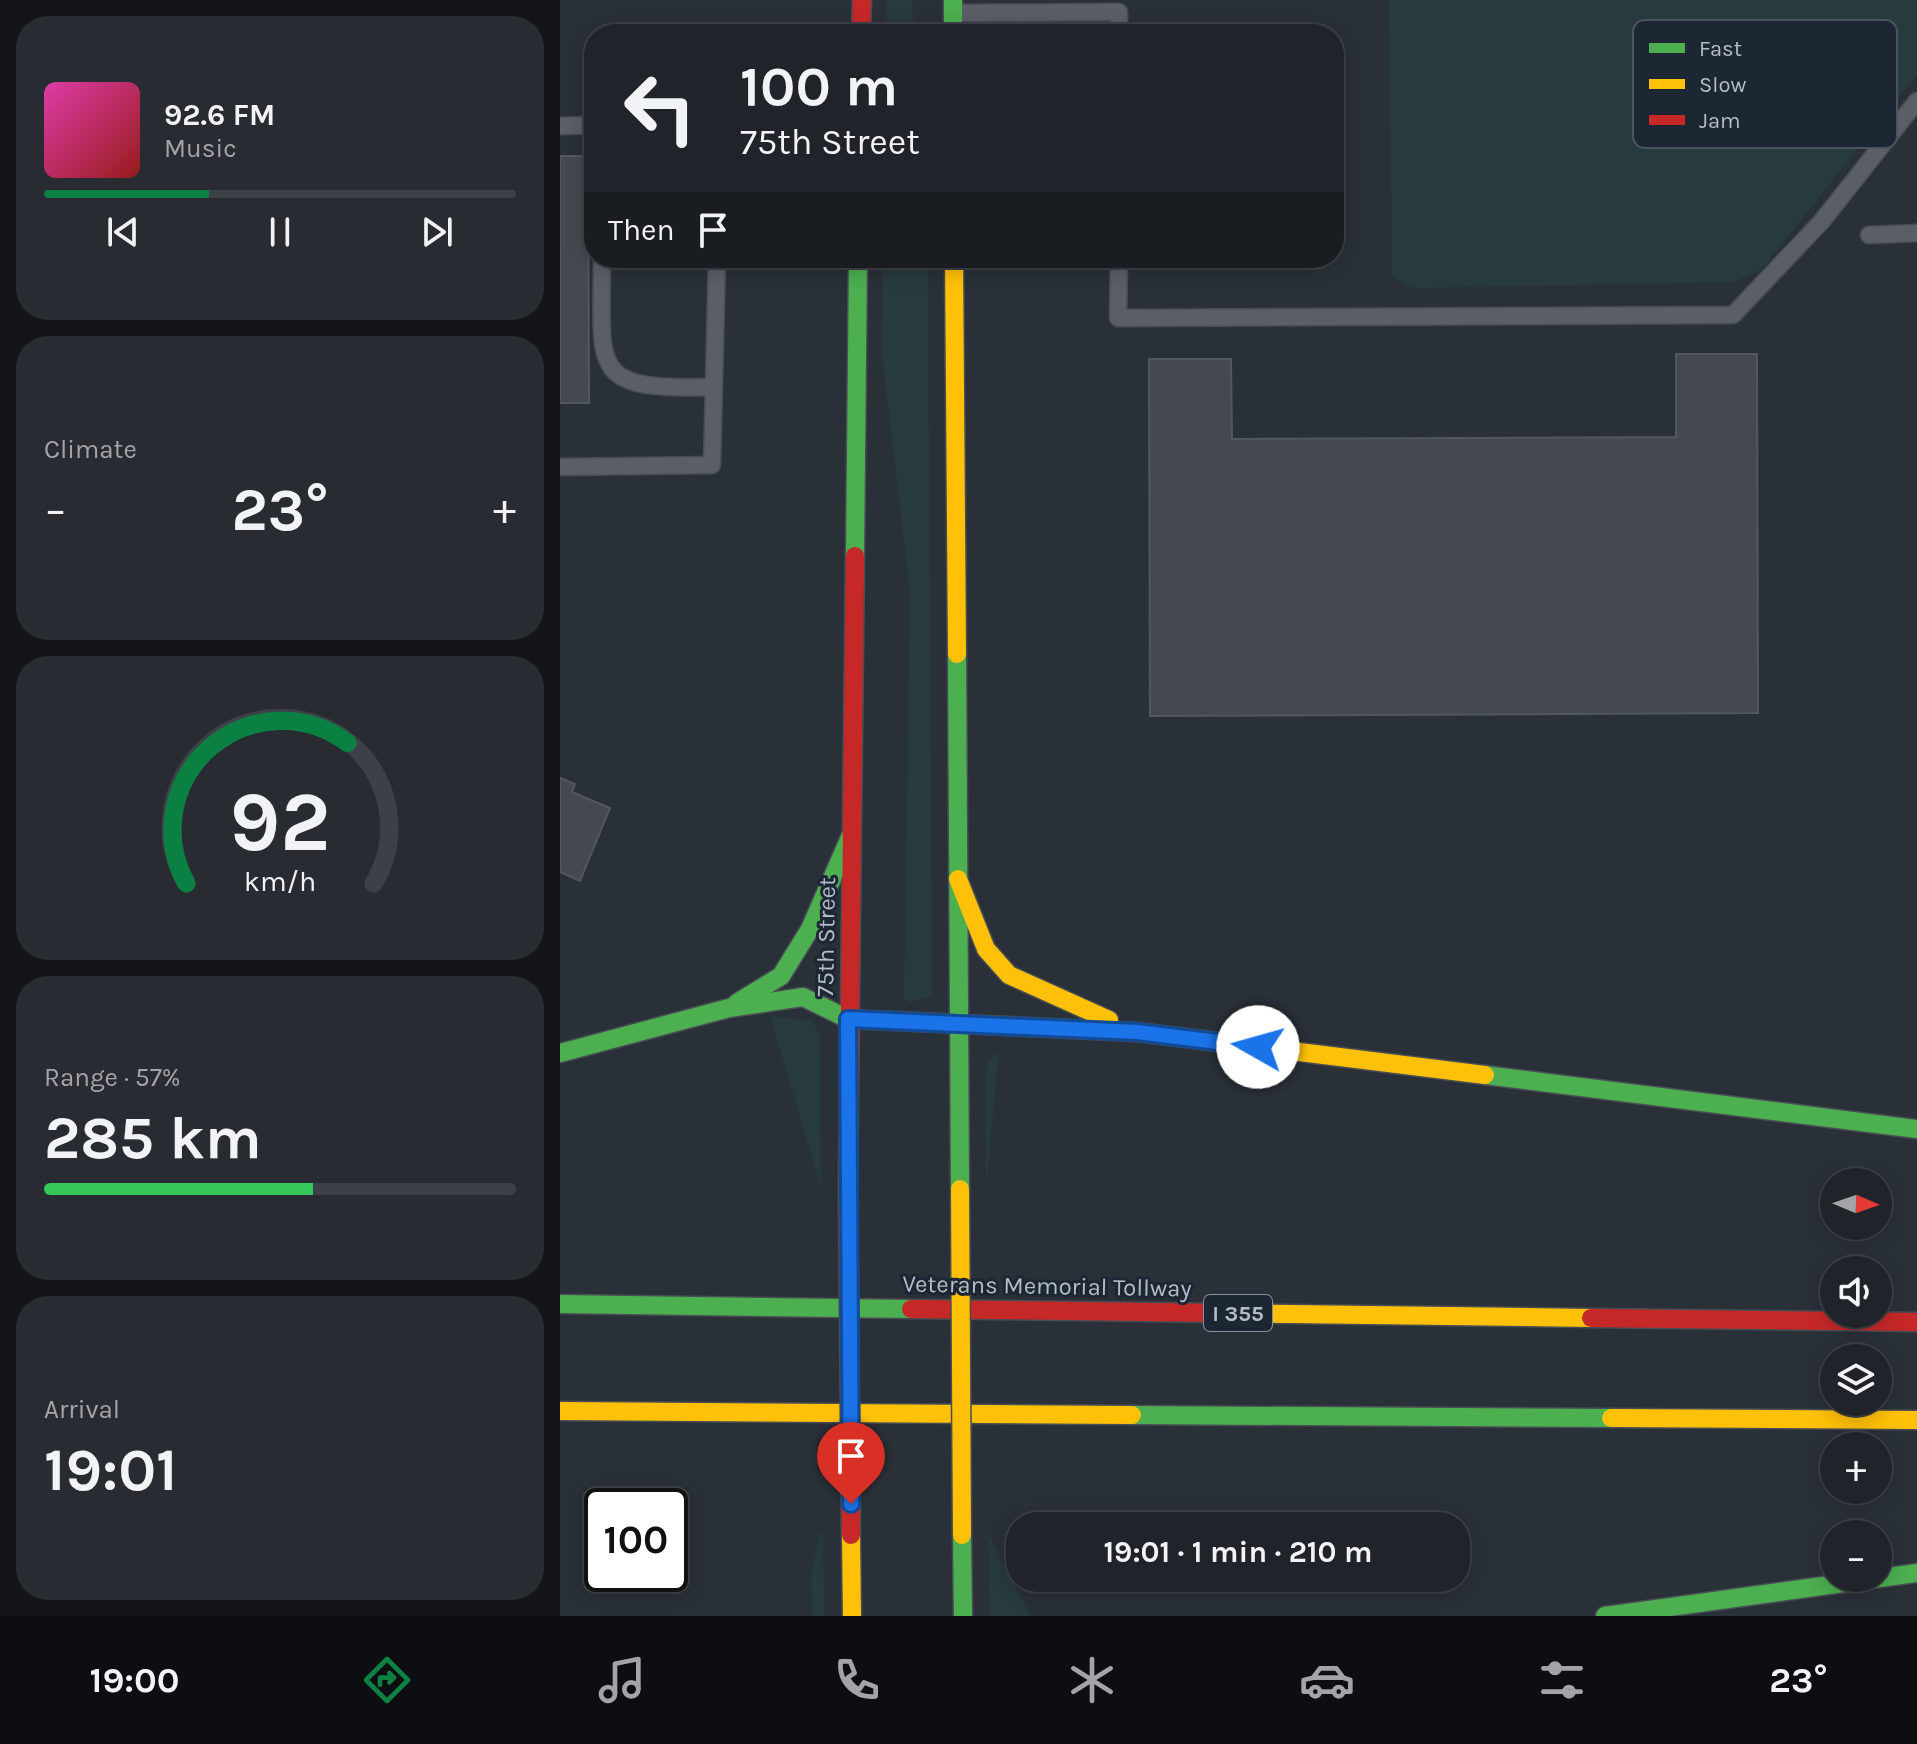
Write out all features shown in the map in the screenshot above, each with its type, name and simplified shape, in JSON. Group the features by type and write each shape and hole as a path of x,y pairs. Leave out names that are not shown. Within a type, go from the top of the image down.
{"main road":[{"path":"861,24 862,0"},
{"name":"75th Street","path":"852,1616 848,1019 858,268"},
{"path":"954,268 963,1616"},
{"path":"729,1008 781,976 810,929 851,835"},
{"path":"958,879 986,949 1009,975 1137,1032"},
{"path":"560,1053 729,1008 803,997 848,1019 1137,1032 1917,1129"},
{"name":"Veterans Memorial Tollway","path":"560,1304 1917,1322"},
{"path":"560,1411 1917,1420"},
{"path":"1605,1616 1917,1573"}],"lane":[{"path":"953,7 1119,12 1119,24"},
{"path":"1897,126 1917,101"},
{"path":"560,126 584,125"},
{"path":"1119,268 1118,318 1733,315 1822,221 1880,148"},
{"path":"1869,235 1917,233"},
{"path":"602,268 602,351 612,371 641,386 714,387"},
{"path":"560,467 712,465 717,268"}],"green space":[{"path":"887,0 912,0 913,24 887,24"},
{"path":"1389,0 1917,0 1917,74 1897,99 1897,20 1633,20 1633,148 1858,148 1762,269 1735,282 1412,288 1392,276"},
{"path":"883,268 928,268 932,995 910,1003 904,999 910,592 882,354"},
{"path":"770,1016 813,1021 820,1037 821,1187"},
{"path":"999,1051 986,1188 985,1075 989,1061"},
{"path":"820,1533 823,1533 824,1616 812,1616 811,1575"},
{"path":"988,1534 1006,1568 1006,1592 1018,1592 1031,1616 990,1616"}],"building":[{"path":"560,156 584,156 589,403 560,403"},
{"path":"1676,354 1757,354 1758,713 1150,716 1149,359 1231,359 1232,439 1676,437"},
{"path":"560,778 575,784 572,792 610,808 580,881 560,872"}],"traffic: fast":[{"path":"953,0 953,24"},
{"path":"855,556 858,268"},
{"path":"957,654 960,1189"},
{"path":"737,1003 781,976 810,929 851,835"},
{"path":"560,1053 729,1008 803,997 848,1019 985,1025"},
{"path":"1485,1075 1917,1129"},
{"path":"560,1304 911,1309"},
{"path":"1132,1415 1611,1418"},
{"path":"962,1535 963,1616"},
{"path":"1605,1616 1917,1573"}],"traffic: slow":[{"path":"954,268 957,654"},
{"path":"958,879 986,949 1009,975 1109,1020"},
{"path":"985,1025 1137,1032 1485,1075"},
{"path":"960,1189 962,1535"},
{"path":"1224,1313 1591,1318"},
{"path":"560,1411 1132,1415"},
{"path":"1611,1418 1917,1420"},
{"path":"851,1535 852,1616"}],"traffic: jam":[{"path":"861,24 862,0"},
{"path":"848,1188 855,556"},
{"path":"848,1188 851,1535"},
{"path":"911,1309 1224,1313"},
{"path":"1591,1318 1917,1322"}],"route":[{"path":"851,1504 848,1019 1137,1032 1258,1047"}]}
